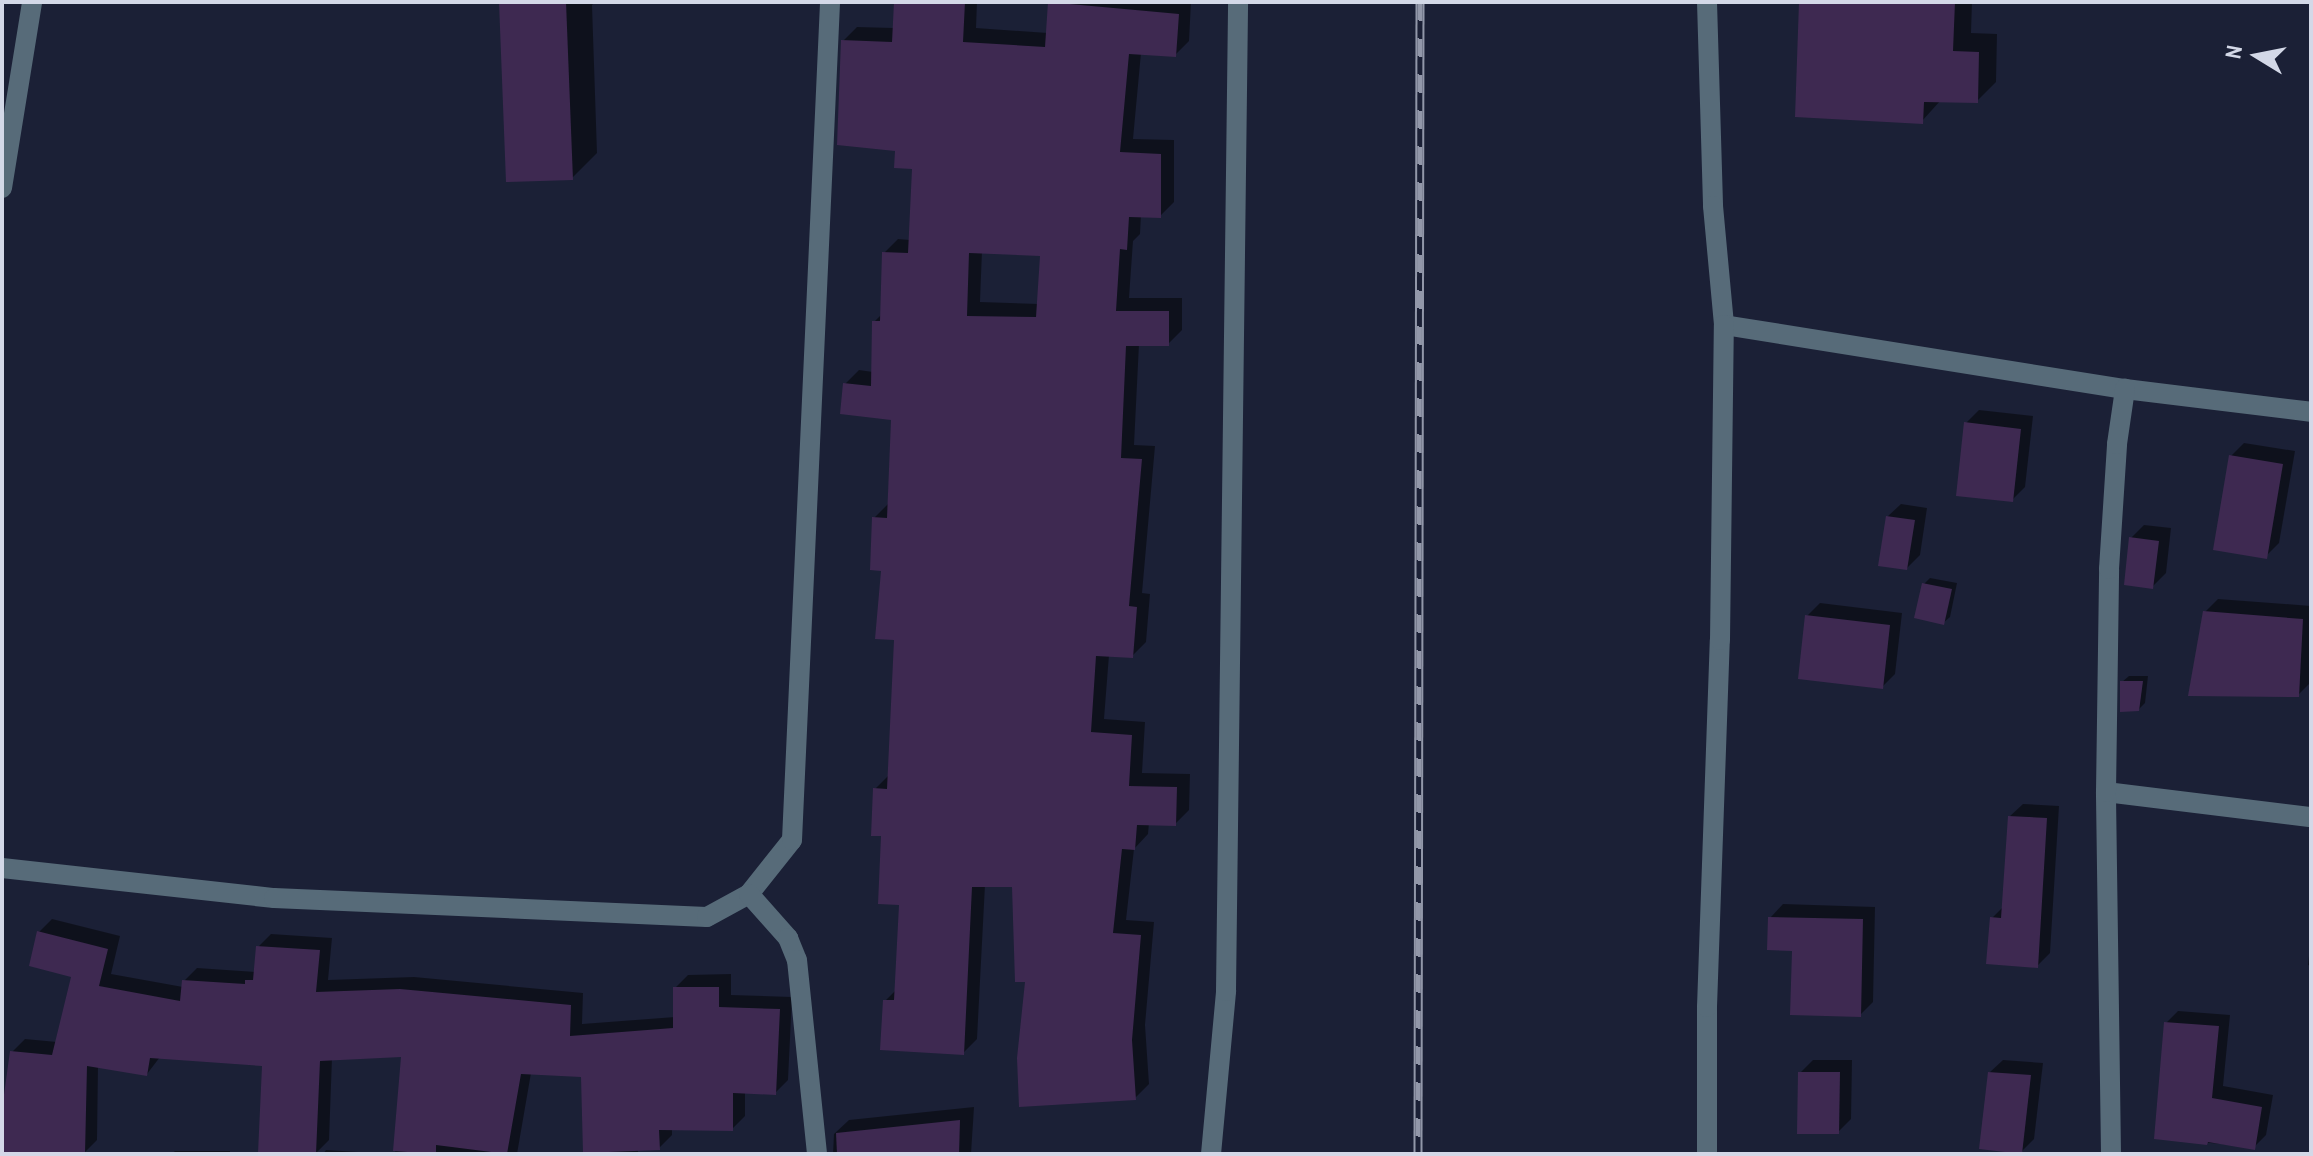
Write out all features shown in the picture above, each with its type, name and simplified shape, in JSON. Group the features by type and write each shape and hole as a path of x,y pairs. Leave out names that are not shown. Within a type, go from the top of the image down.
{"street":[{"path":"2,188 32,2"},
{"path":"2,868 274,898 707,917 749,894 792,840 830,2"},
{"path":"1211,1154 1226,991 1238,2"},
{"path":"1707,2 1713,206 1724,325 1720,640 1707,1007 1707,1154"},
{"path":"1724,325 2125,389 2311,412"},
{"path":"2111,1154 2106,792 2110,543 2125,389"},
{"path":"2106,792 2311,817"},
{"path":"749,894 788,938 797,960 817,1154"}],"building":[{"path":"499,2 566,2 573,180 506,182"},
{"path":"894,2 965,2 963,42 1045,47 1048,2 1179,14 1176,57 1129,54 1120,152 1161,154 1161,218 1129,217 1127,250 1120,249 1116,311 1169,311 1169,346 1126,346 1121,458 1142,459 1129,606 1137,607 1133,658 1096,656 1091,732 1132,735 1129,786 1177,787 1176,826 1137,825 1135,850 1122,849 1113,933 1141,935 1132,1040 1136,1100 1019,1107 1017,1058 1025,982 1015,982 1012,887 972,887 964,1055 880,1050 883,1000 894,1000 899,905 878,904 881,836 871,836 873,788 887,789 894,640 875,639 881,571 870,570 872,517 887,518 891,420 840,414 843,383 871,386 872,321 880,321 882,252 908,253 912,169 894,168 895,151 837,145 841,40 892,42","holes":["969,253 1040,256 1036,317 967,316"]},
{"path":"1799,2 1955,2 1953,51 1979,52 1978,103 1924,102 1923,124 1795,117"},
{"path":"1964,422 2021,429 2013,502 1956,496"},
{"path":"2229,455 2283,464 2267,559 2213,550"},
{"path":"1886,516 1915,520 1907,570 1878,566"},
{"path":"2129,537 2159,541 2153,589 2124,585"},
{"path":"1922,583 1952,589 1944,625 1914,618"},
{"path":"2203,611 2303,619 2299,697 2188,696"},
{"path":"1805,615 1890,625 1883,689 1798,679"},
{"path":"2120,681 2143,681 2139,711 2120,712"},
{"path":"2008,816 2047,818 2038,968 1986,964 1990,917 2001,918"},
{"path":"1768,917 1863,919 1861,1017 1790,1015 1792,951 1767,950"},
{"path":"37,931 108,949 99,986 180,1001 182,980 245,984 245,980 253,980 256,946 320,950 316,992 400,989 571,1005 570,1036 673,1028 673,987 719,987 719,1007 780,1009 776,1095 733,1093 733,1131 659,1130 660,1150 583,1153 581,1077 521,1074 507,1154 436,1145 436,1154 393,1151 401,1057 320,1061 316,1154 258,1153 262,1066 150,1058 147,1076 87,1066 85,1154 2,1153 2,1109 10,1051 52,1055 71,977 29,966"},
{"path":"2164,1022 2219,1026 2212,1098 2262,1107 2255,1150 2208,1142 2207,1145 2154,1139"},
{"path":"1798,1072 1840,1072 1839,1134 1797,1134"},
{"path":"1988,1072 2031,1075 2022,1154 1979,1149"},
{"path":"960,1120 959,1154 837,1154 836,1133"}],"railway":[{"path":"1418,1154 1420,2"}]}
